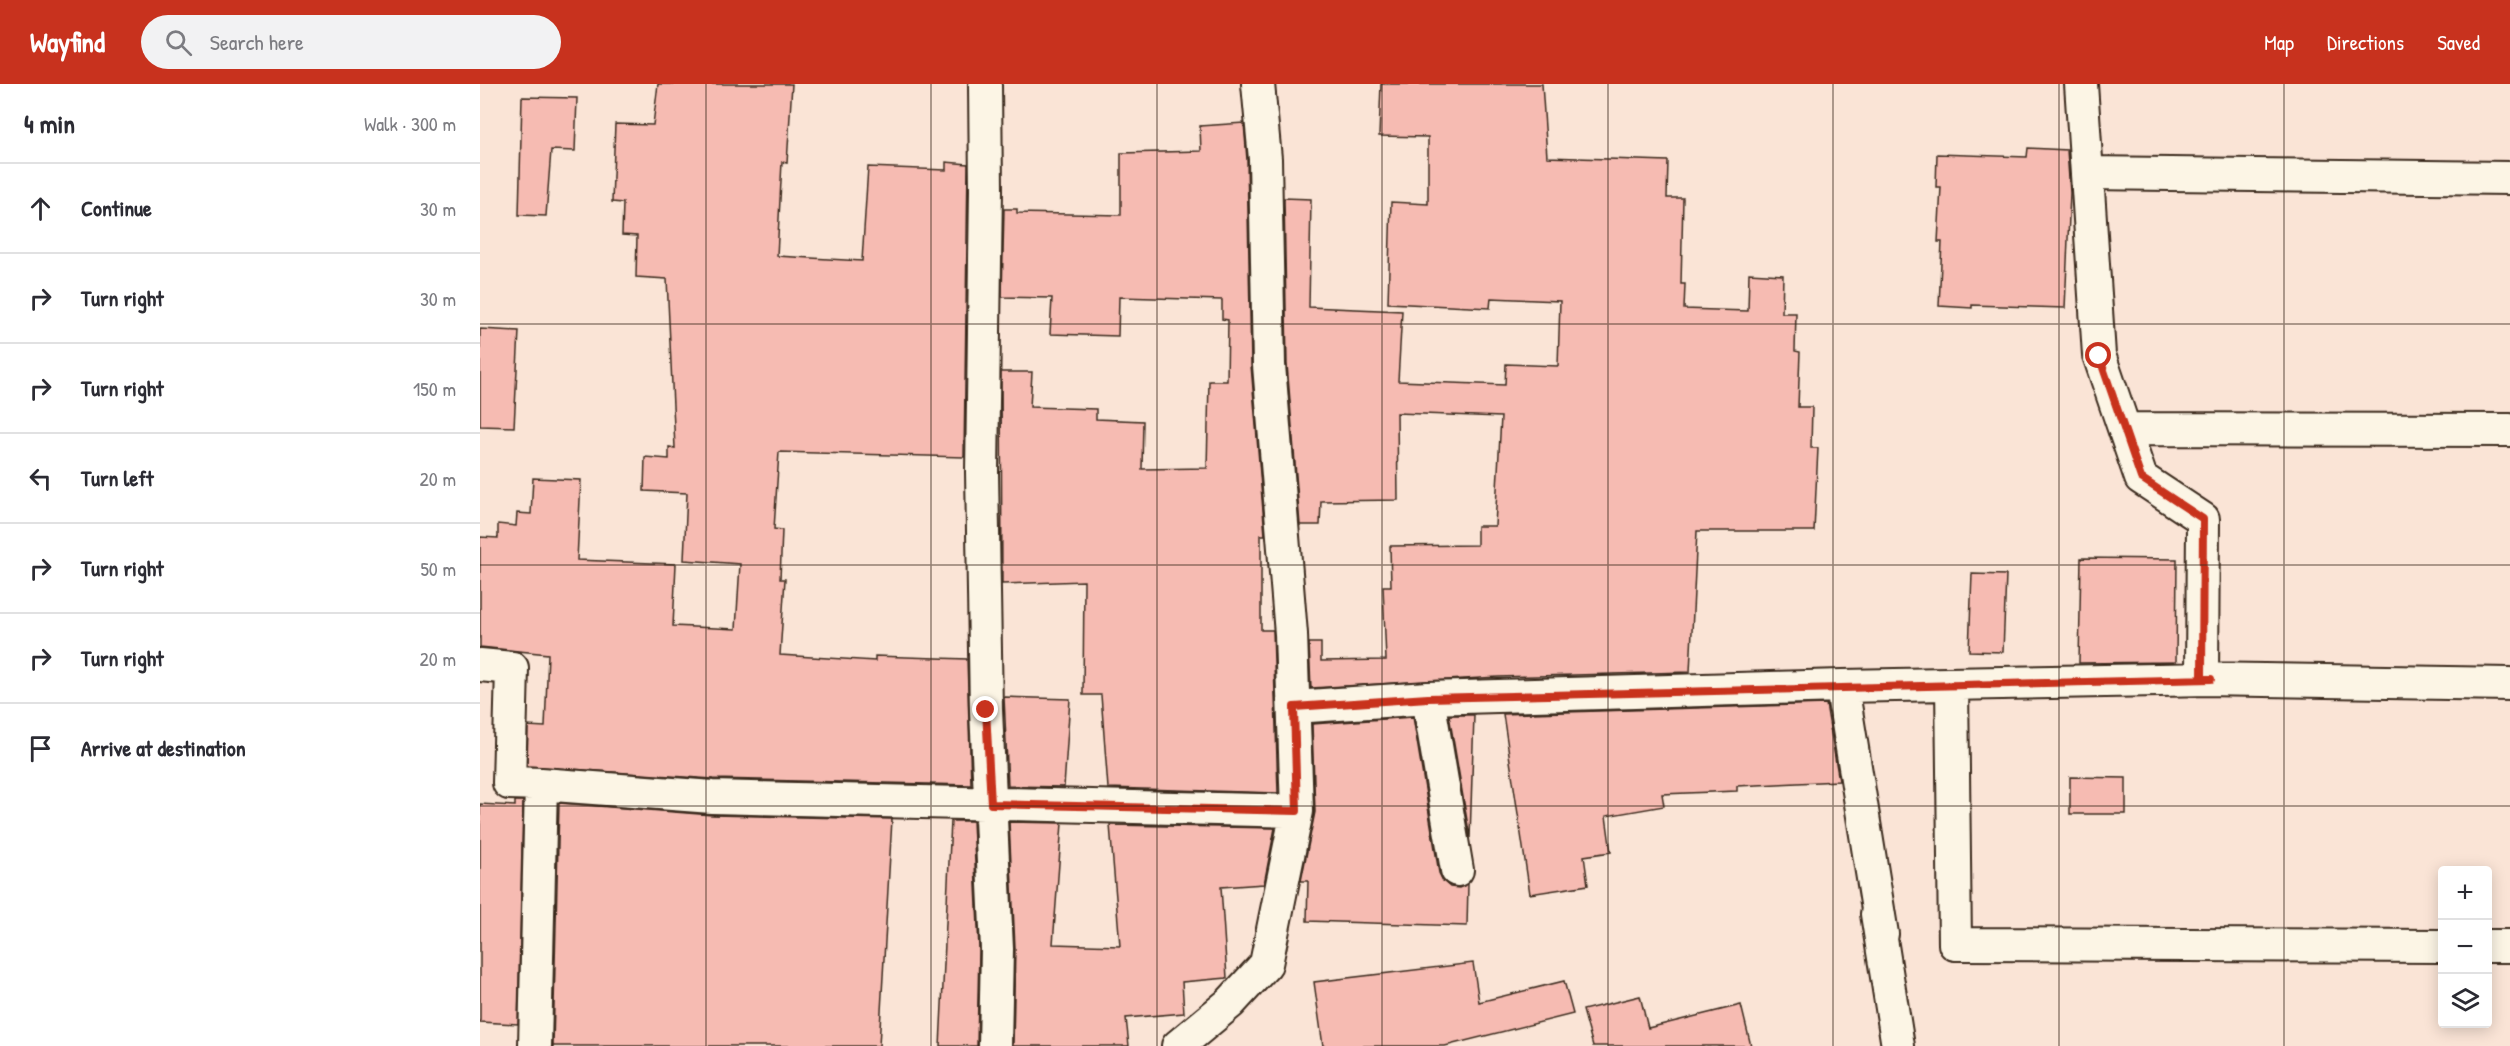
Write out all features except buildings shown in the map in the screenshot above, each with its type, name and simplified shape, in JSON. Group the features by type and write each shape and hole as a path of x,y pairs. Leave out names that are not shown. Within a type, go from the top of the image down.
{"street":[{"path":"985,84 986,190 981,472 986,710 998,948 995,1046"},
{"path":"1178,1046 1230,1003 1266,964 1297,811 1291,634 1269,365 1264,159 1258,84"},
{"path":"2081,84 2099,356 2141,478 2203,519 2202,679 2510,684"},
{"path":"2087,173 2510,178"},
{"path":"2124,429 2510,430"},
{"path":"480,665 512,668 508,783 712,797 1297,811"},
{"path":"1294,707 1428,698 1842,686 2211,679"},
{"path":"1952,684 1955,944 2438,946"},
{"path":"1842,686 1882,934"},
{"path":"1842,686 1898,1046"},
{"path":"1428,698 1457,870"},
{"path":"535,1046 542,784"},
{"path":"2492,946 2510,946"}],"route":[{"path":"986,710 991,804 1297,811 1294,707 1428,698 1842,686 2211,679 2202,679 2203,519 2141,478 2099,356"}]}
